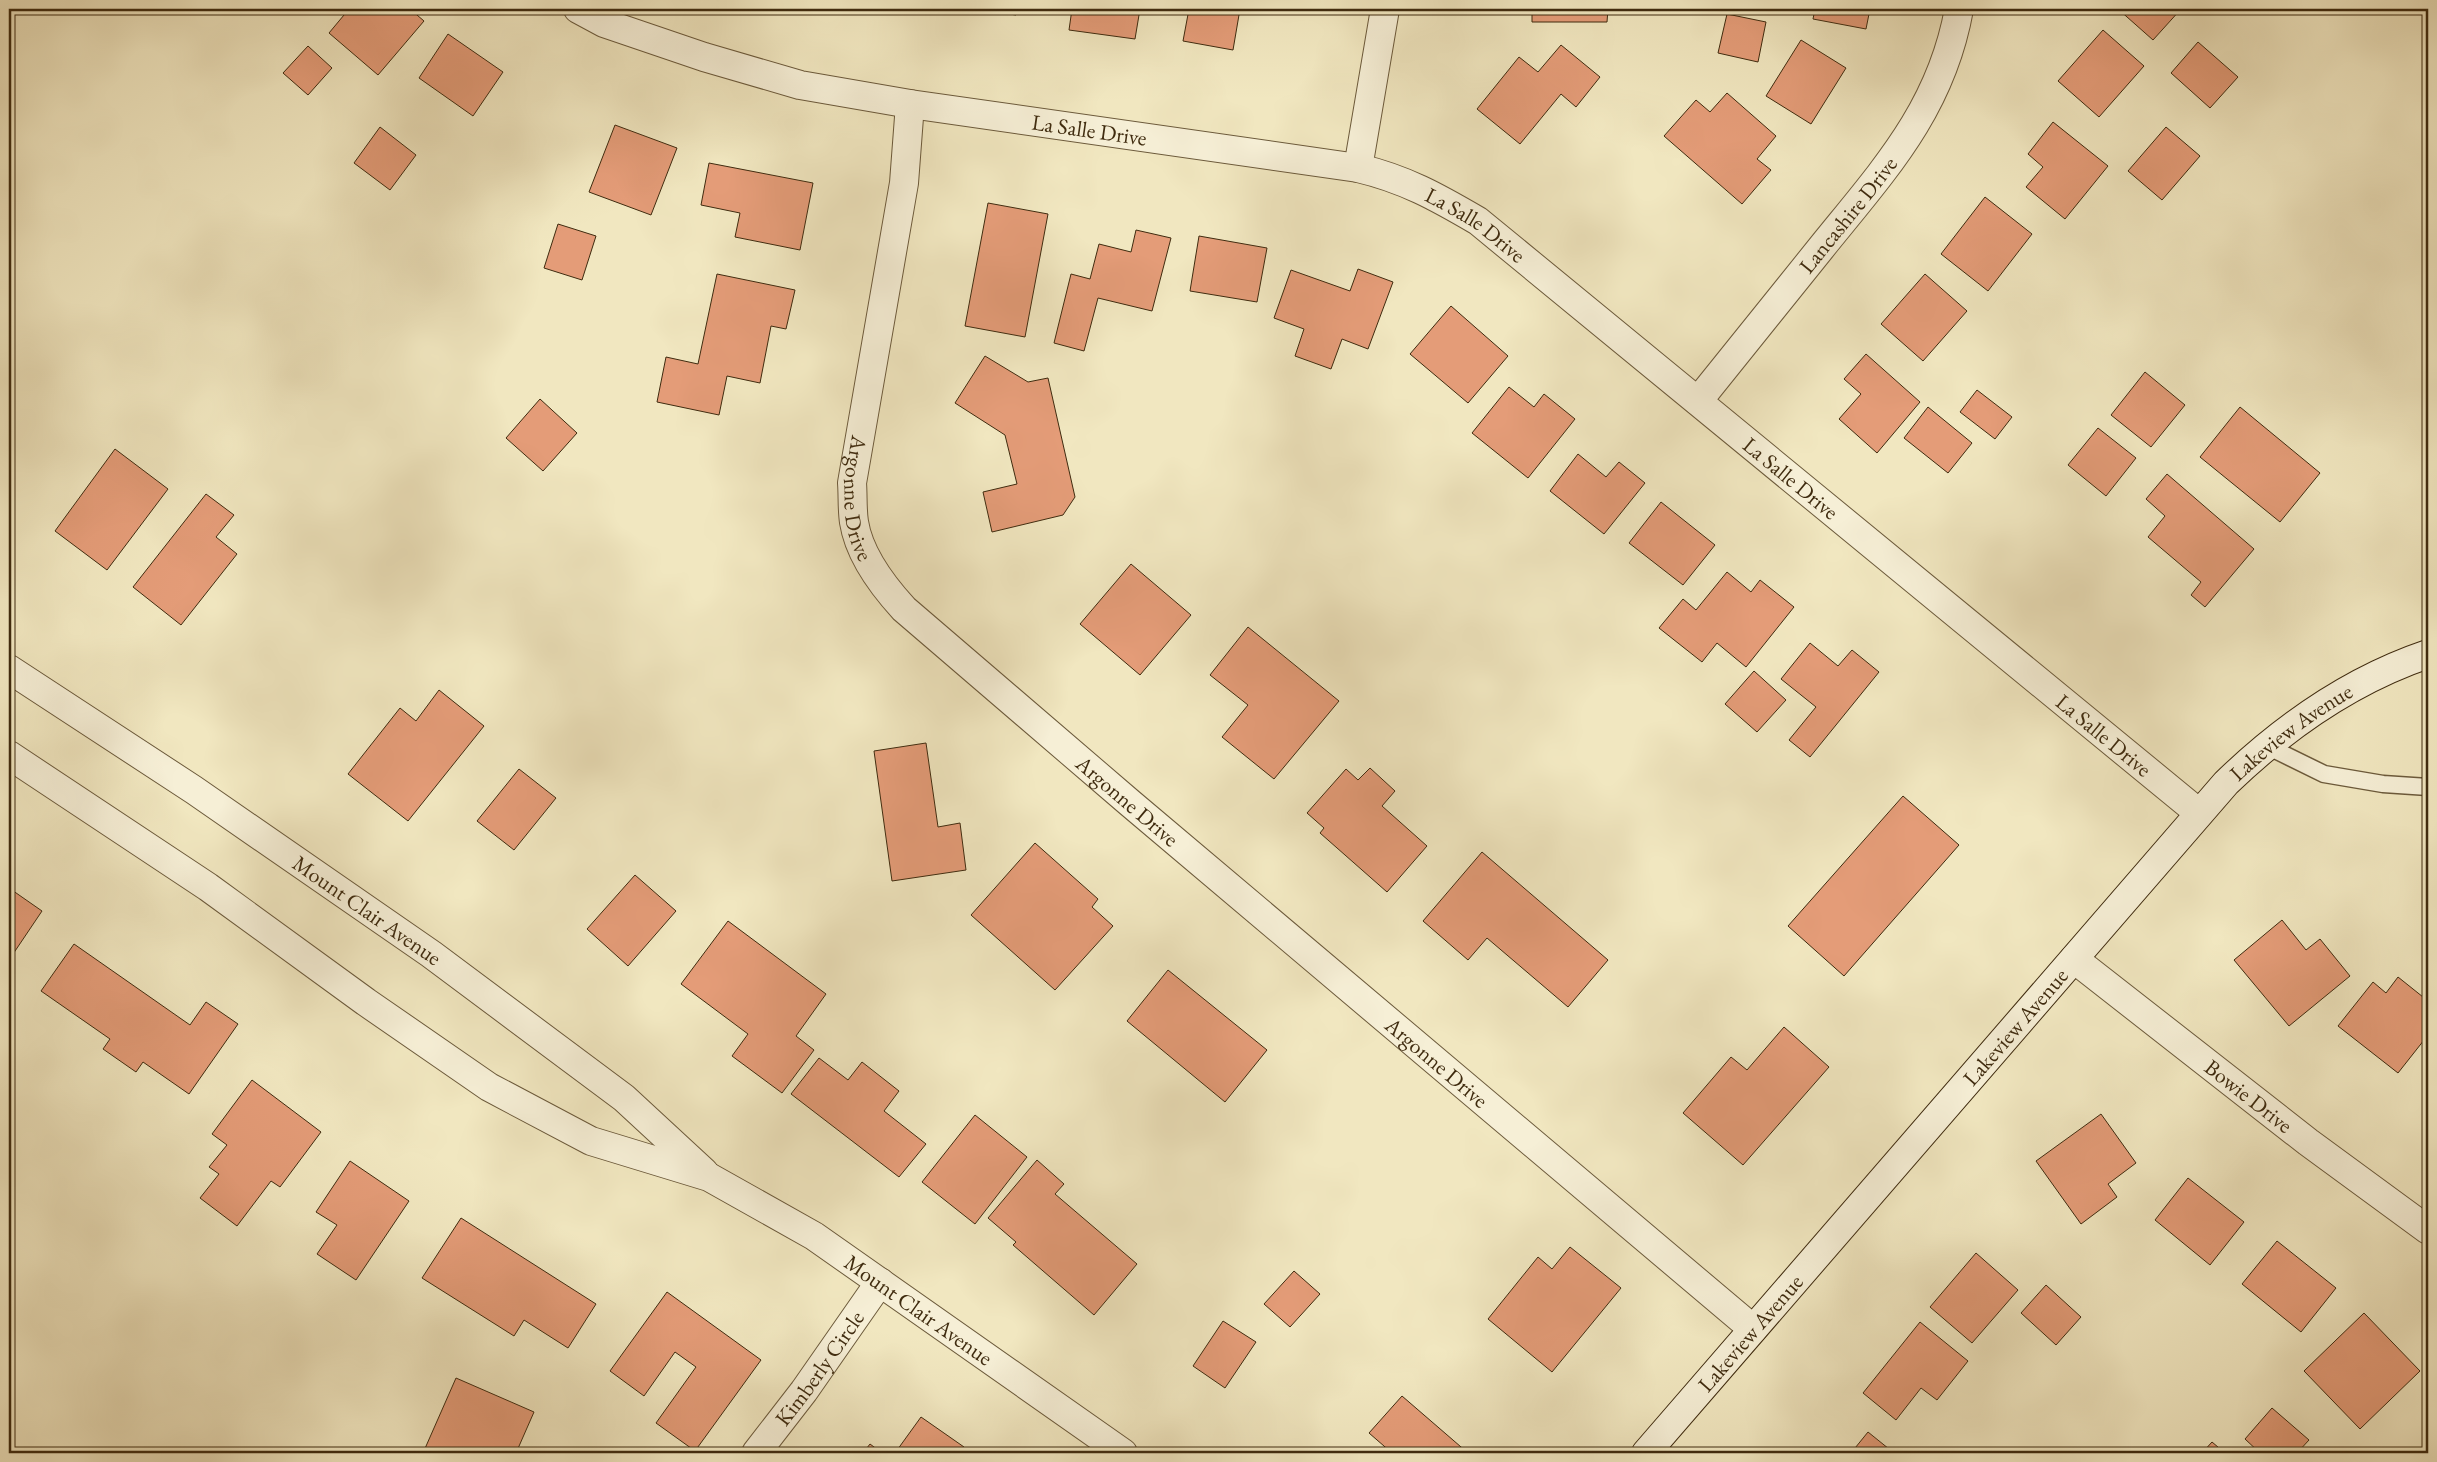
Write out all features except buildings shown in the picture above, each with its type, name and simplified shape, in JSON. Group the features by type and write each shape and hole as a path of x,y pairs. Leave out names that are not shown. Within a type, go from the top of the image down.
{"street":[{"name":"La Salle Drive","path":"578,9 604,23 800,85 910,104 1358,168 1384,174 1426,190 1478,221 2199,813"},
{"path":"1358,168 1385,9"},
{"name":"Lancashire Drive","path":"1698,401 1898,153 1932,97 1954,36 1959,9"},
{"name":"Argonne Drive","path":"910,104 904,183 852,483 854,522 863,552 889,593 904,609 1130,803 1754,1328"},
{"name":"Lakeview Avenue","path":"1646,1453 2199,813 2236,774 2267,746 2321,706 2371,677 2400,663 2428,654"},
{"name":"Mount Clair Avenue","path":"9,669 194,790 431,954 624,1098 709,1177"},
{"name":"Mount Clair Avenue","path":"9,755 208,887 366,1002 489,1087 591,1141 709,1177 814,1236 1123,1453"},
{"name":"Bowie Drive","path":"2074,959 2308,1142 2428,1230"},
{"name":"Kimberly Circle","path":"756,1453 804,1391 880,1282"}],"lane":[{"path":"2267,746 2324,774 2383,784 2428,788"}]}
